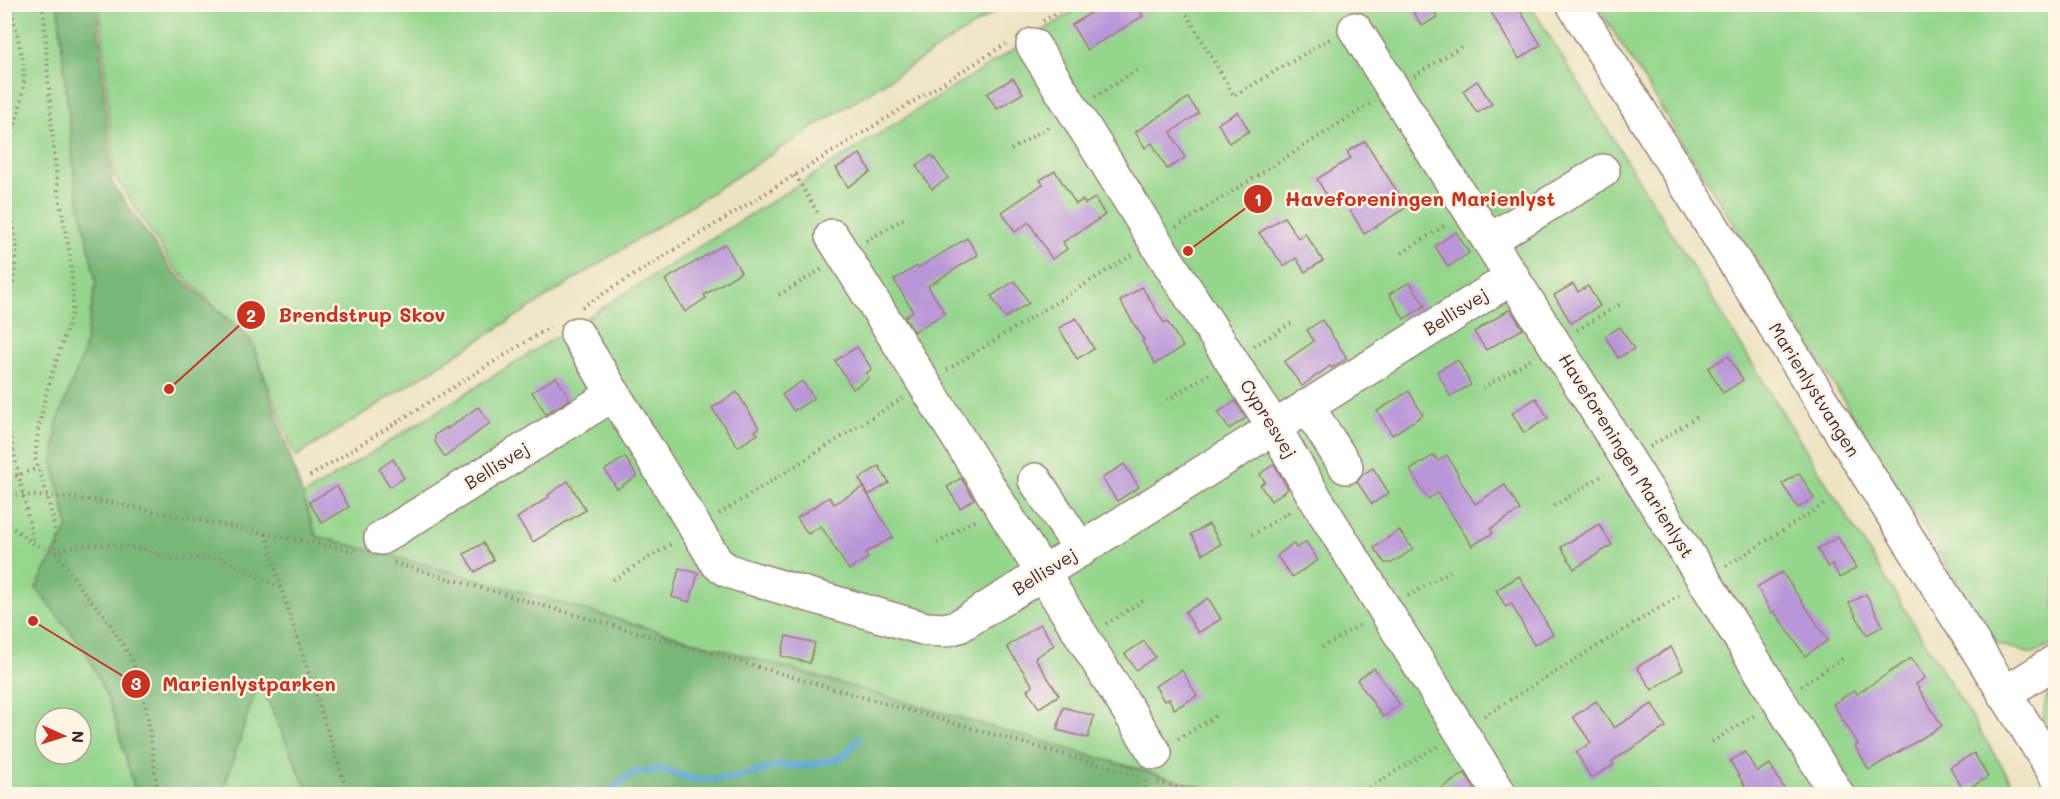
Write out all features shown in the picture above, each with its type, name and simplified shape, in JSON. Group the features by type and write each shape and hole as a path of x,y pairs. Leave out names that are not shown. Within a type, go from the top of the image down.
{"lane":[{"name":"Marienlystvangen","path":"1573,4 2055,775"},
{"name":"Haveforeningen Marienlyst","path":"1344,33 1393,89 1704,580 1837,795"},
{"name":"Cypresvej","path":"1026,37 1274,427 1314,496 1500,795"},
{"path":"1490,240 1603,171"},
{"path":"832,236 1082,638 1151,766"},
{"name":"Bellisvej","path":"567,324 614,394 717,563 728,570 926,629 945,630 959,626 1513,277"},
{"name":"Bellisvej","path":"379,551 614,394"},
{"path":"1307,406 1346,467"},
{"path":"1035,480 1081,550"},
{"path":"2004,694 2055,661"}],"path":[{"path":"4,158 20,106 24,78 23,59 13,23 11,4"},
{"path":"43,4 53,141 73,291 72,313 46,393 35,458 54,524 56,552 82,590 105,616 132,660 147,711 158,795"},
{"path":"310,477 567,324 795,175 1026,37 1071,4"},
{"path":"1181,4 1234,96 1344,33"},
{"path":"614,580 1462,46"},
{"path":"4,163 17,249 13,284 4,308"},
{"path":"795,175 832,236"},
{"path":"1402,253 1470,210"},
{"path":"4,409 34,544"},
{"path":"4,480 38,468"},
{"path":"4,494 113,502 266,534 379,551 1151,766 1204,795"},
{"path":"1252,536 1314,496"},
{"path":"938,543 999,504"},
{"path":"1359,795 1825,504"},
{"path":"4,521 34,544 56,552 76,545 115,545 139,548 174,559 220,558 281,588"},
{"path":"266,534 281,588 348,795"},
{"path":"1082,638 1146,599"},
{"path":"1143,795 1151,766 1219,714"}],"green space":[{"path":"5,5 58,5 75,180 96,282 83,354 57,423 53,463 68,527 36,588 87,653 112,709 136,794 5,794"},
{"path":"58,5 97,5 112,183 171,269 252,342 316,536 463,575 1225,794 309,794 259,680 222,794 136,794 112,709 87,653 36,588 68,527 53,463 57,423 83,354 96,283 75,180"},
{"path":"100,5 1006,5 295,457 252,342 173,266 114,175"},
{"path":"1084,5 1530,5 2019,794 1225,794 463,575 316,536 301,497"},
{"path":"1597,5 2055,5 2055,644 2032,654 1995,643"},
{"path":"2055,677 2055,749 2042,727 2047,695"},
{"path":"259,680 309,794 222,794"}],"building":[{"path":"1104,4 1135,4 1143,16 1087,50 1072,25"},
{"path":"1408,4 1430,4 1437,17 1422,26"},
{"path":"1486,4 1516,4 1541,45 1519,59"},
{"path":"1013,78 1023,93 997,109 987,94"},
{"path":"1477,81 1492,104 1477,113 1463,91"},
{"path":"1188,98 1199,113 1171,132 1185,158 1167,169 1152,143 1145,148 1135,132"},
{"path":"1238,112 1249,131 1229,143 1218,123"},
{"path":"1365,141 1407,207 1364,234 1342,196 1331,203 1317,179 1351,158 1347,152"},
{"path":"860,154 871,172 848,187 836,168"},
{"path":"932,155 948,178 932,189 916,166"},
{"path":"1055,171 1076,204 1083,200 1085,204 1095,198 1105,215 1063,242 1067,249 1052,259 1029,222 1015,232 1002,212 1043,184 1040,180"},
{"path":"1284,217 1298,238 1305,233 1323,261 1305,272 1296,258 1284,266 1259,233"},
{"path":"1456,232 1469,253 1448,267 1435,246"},
{"path":"967,238 978,255 928,286 945,313 914,332 905,317 913,311 894,280"},
{"path":"725,244 741,272 704,295 706,298 685,312 665,280"},
{"path":"1015,281 1029,303 1005,318 991,296"},
{"path":"1410,282 1425,306 1404,319 1389,294"},
{"path":"1573,284 1578,292 1588,286 1600,306 1571,323 1554,295"},
{"path":"1142,287 1164,323 1167,321 1183,347 1155,364 1142,341 1144,340 1120,301"},
{"path":"1510,309 1523,329 1486,350 1474,332"},
{"path":"1076,318 1094,349 1077,359 1059,328"},
{"path":"1322,320 1347,358 1332,368 1330,366 1302,386 1284,362 1314,341 1307,330"},
{"path":"1620,327 1634,349 1618,358 1605,336"},
{"path":"857,347 872,369 866,373 869,378 853,389 835,361"},
{"path":"1728,356 1743,380 1723,393 1708,368"},
{"path":"1458,360 1471,385 1450,396 1437,371"},
{"path":"556,377 570,399 546,414 532,392"},
{"path":"802,381 814,398 794,411 782,395"},
{"path":"1409,391 1423,415 1392,435 1377,411"},
{"path":"737,392 759,428 755,431 758,434 738,447 712,408"},
{"path":"1536,398 1548,418 1524,433 1512,413"},
{"path":"1235,401 1246,418 1229,429 1218,412"},
{"path":"478,407 490,423 445,457 435,442 435,435"},
{"path":"1434,455 1438,461 1447,455 1475,504 1505,485 1520,510 1490,529 1493,533 1472,546 1438,493 1428,499 1410,470"},
{"path":"625,457 637,476 617,489 605,470"},
{"path":"393,459 404,478 390,487 379,469"},
{"path":"1124,464 1139,487 1117,501 1102,478"},
{"path":"1274,464 1288,489 1271,501 1260,485 1265,482 1260,474"},
{"path":"879,466 889,483 869,495 859,479"},
{"path":"1373,468 1389,493 1372,504 1357,482 1363,474"},
{"path":"1799,473 1814,498 1798,508 1782,484"},
{"path":"961,478 974,499 960,508 947,487"},
{"path":"568,481 586,510 533,542 517,518"},
{"path":"337,486 349,507 322,523 309,502"},
{"path":"863,487 893,537 865,553 868,558 849,570 821,526 808,534 797,518 829,497 834,504"},
{"path":"1209,524 1221,544 1203,554 1191,534"},
{"path":"1599,524 1612,545 1574,569 1561,547"},
{"path":"1399,530 1413,549 1392,563 1385,563 1374,548"},
{"path":"1838,537 1856,568 1840,578 1832,564 1828,567 1817,549"},
{"path":"1306,542 1318,560 1292,577 1277,556 1293,543 1296,548"},
{"path":"483,543 494,560 475,572 464,554"},
{"path":"679,568 698,573 690,602 672,597"},
{"path":"1782,572 1828,640 1805,656 1774,611 1772,613 1757,587"},
{"path":"1519,576 1553,634 1534,645 1511,603 1506,607 1496,590"},
{"path":"1866,594 1883,626 1867,635 1849,603"},
{"path":"1208,598 1221,619 1198,633 1185,612"},
{"path":"1040,624 1054,645 1035,658 1059,695 1039,708 1027,690 1033,686 1007,647"},
{"path":"786,636 815,643 810,663 781,656"},
{"path":"1144,641 1155,657 1136,670 1125,654"},
{"path":"1671,647 1683,669 1652,690 1637,667"},
{"path":"1911,658 1925,678 1916,684 1942,726 1869,770 1855,746 1858,744 1833,704 1855,690 1857,694"},
{"path":"1374,668 1400,705 1383,717 1357,680"},
{"path":"1182,670 1197,696 1174,709 1169,699 1164,701 1155,686"},
{"path":"1596,701 1614,728 1652,704 1666,727 1612,761 1614,765 1591,778 1576,752 1591,743 1573,717"},
{"path":"1063,707 1094,716 1088,738 1057,730"},
{"path":"1745,752 1757,772 1770,764 1788,795 1750,795 1730,761"},
{"path":"1974,753 1988,777 1964,791 1950,767"},
{"path":"1465,773 1478,795 1431,795"}],"waterway":[{"path":"607,794 631,774 660,769 693,779 734,779 780,765 805,766 843,757 859,739"}],"place":[{"name":"Haveforeningen Marienlyst","path":"1188,251"},
{"name":"Brendstrup Skov","path":"169,389"},
{"name":"Marienlystparken","path":"33,621"}]}
